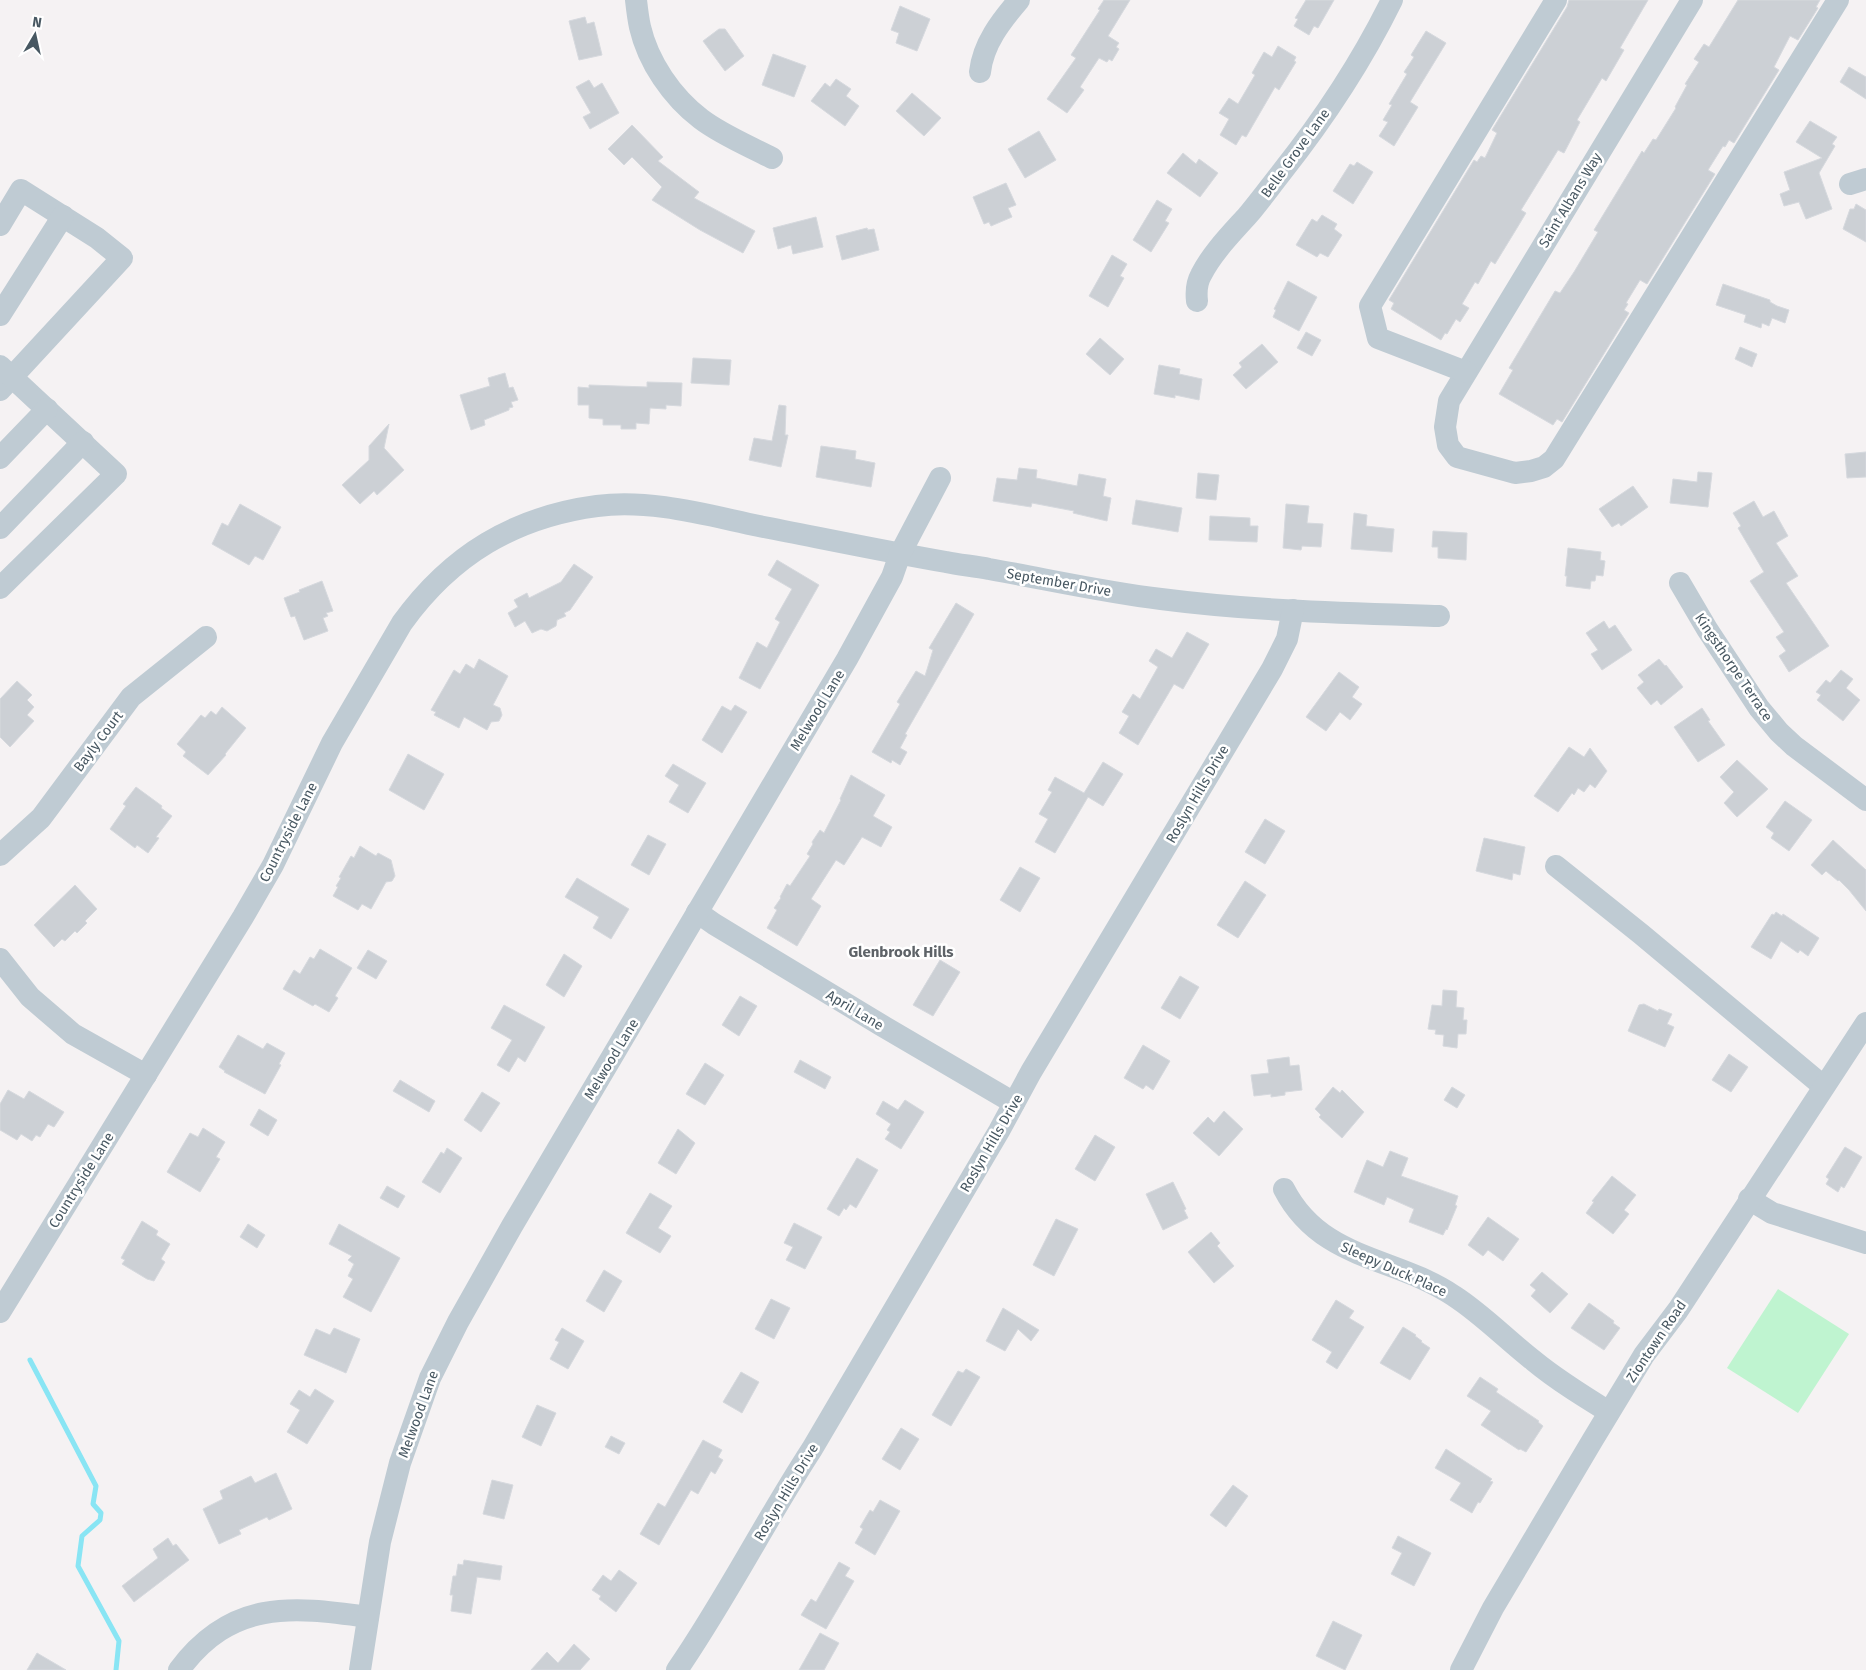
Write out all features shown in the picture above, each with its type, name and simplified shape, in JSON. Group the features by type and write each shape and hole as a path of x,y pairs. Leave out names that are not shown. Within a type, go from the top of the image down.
{"street":[{"path":"636,0 645,43 658,70 676,95 700,118 719,131 772,158"},
{"path":"980,72 985,48 1007,14 1019,0"},
{"name":"Belle Grove Lane","path":"1197,301 1196,290 1200,276 1222,245 1291,161 1332,103 1392,0"},
{"path":"1466,372 1378,338 1370,306 1556,0"},
{"name":"Saint Albans Way","path":"1692,0 1449,401 1445,427 1448,444 1457,457 1515,473 1531,472 1544,467 1554,459 1838,0"},
{"path":"0,225 22,190 97,238 122,258 4,377 46,409 116,474 0,588"},
{"path":"0,315 63,216"},
{"path":"0,458 46,409"},
{"path":"0,528 83,442"},
{"name":"Melwood Lane","path":"360,1670 380,1542 400,1463 430,1378 458,1322 512,1226 847,659 892,577 900,554 940,478"},
{"name":"Countryside Lane","path":"0,1312 243,917 273,865 332,744 362,689 402,623 439,579 471,552 497,536 528,522 560,513 600,506 643,505 684,510"},
{"name":"September Drive","path":"684,510 900,554 1077,586 1162,599 1250,608 1439,616"},
{"name":"Kingsthorpe Terrace","path":"1680,583 1707,629 1759,708 1779,732 1794,746 1866,800"},
{"name":"Roslyn Hills Drive","path":"677,1670 697,1642 785,1490 817,1440 999,1132 1014,1103 1272,669 1287,640 1293,610"},
{"name":"Bayly Court","path":"0,855 41,818 131,696 206,637"},
{"path":"1556,866 1641,934 1823,1086"},
{"name":"April Lane","path":"697,912 880,1025 1014,1103"},
{"path":"0,959 30,998 74,1034 146,1075"},
{"name":"Ziontown Road","path":"1461,1670 1507,1584 1644,1355 1678,1310 1866,1023"},
{"name":"Sleepy Duck Place","path":"1284,1189 1292,1205 1322,1235 1339,1245 1435,1285 1455,1296 1542,1367 1570,1388 1609,1412"},
{"path":"1749,1199 1772,1213 1866,1243"},
{"path":"179,1670 204,1642 216,1632 233,1622 254,1615 289,1609 368,1617"}],"green space":[{"path":"1778,1289 1849,1334 1798,1413 1727,1368"}],"building":[{"path":"1104,0 1130,0 1108,36 1119,43 1116,47 1119,49 1112,61 1109,59 1107,62 1099,58 1080,87 1084,90 1067,113 1047,99 1076,58 1071,55 1100,10 1098,9"},
{"path":"1306,0 1334,0 1318,28 1314,26 1309,35 1294,26 1298,19 1295,18"},
{"path":"1569,0 1648,0 1620,48 1624,50 1606,81 1602,78 1577,120 1580,122 1564,153 1558,150 1521,210 1526,213 1495,264 1491,261 1478,284 1475,282 1462,304 1469,308 1460,322 1456,319 1441,340 1391,309 1394,303 1389,300 1474,160 1477,162 1481,156 1485,158 1497,133 1492,130 1567,7"},
{"path":"1738,0 1820,0 1816,7 1818,8 1798,40 1790,36 1774,67 1779,70 1734,143 1729,140 1725,147 1723,146 1708,170 1715,174 1647,284 1640,280 1626,303 1628,304 1624,310 1629,313 1562,422 1557,419 1553,425 1499,394 1513,370 1509,368 1555,291 1560,293 1574,272 1598,232 1594,230 1642,151 1644,153 1653,139 1656,140 1676,108 1687,85 1685,84 1699,62 1694,59 1704,44 1709,47"},
{"path":"900,6 930,19 917,51 896,43 899,33 891,30"},
{"path":"585,17 587,24 594,22 602,55 579,60 569,21"},
{"path":"719,29 725,29 744,56 725,71 703,41"},
{"path":"1426,31 1446,43 1410,102 1418,107 1394,146 1379,136 1388,122 1383,120 1392,105 1389,104 1407,74 1404,72 1414,57 1411,55"},
{"path":"1278,46 1296,57 1294,61 1296,62 1279,90 1275,87 1246,137 1242,135 1236,145 1220,135 1229,119 1219,113 1229,98 1238,104 1255,75 1252,73 1264,52 1272,57"},
{"path":"773,54 806,66 794,97 762,85"},
{"path":"1849,67 1866,77 1866,99 1840,82"},
{"path":"836,79 851,89 846,96 859,106 845,126 811,101 825,83 830,87"},
{"path":"589,80 594,88 602,83 619,113 590,129 583,117 591,113 576,87"},
{"path":"912,93 941,118 924,136 896,111"},
{"path":"1810,121 1837,137 1832,144 1835,146 1819,173 1832,209 1806,219 1799,202 1784,206 1780,194 1790,190 1784,172 1822,158 1796,142"},
{"path":"632,125 663,157 658,161 699,192 694,198 755,231 743,253 700,230 652,200 662,187 632,157 624,165 608,149"},
{"path":"1039,131 1056,160 1025,178 1008,149"},
{"path":"1183,153 1196,164 1199,159 1218,173 1200,197 1167,173"},
{"path":"1357,162 1373,172 1353,204 1333,191 1350,164 1354,166"},
{"path":"1006,183 1016,205 1008,208 1012,217 991,226 989,222 984,224 973,197"},
{"path":"1157,200 1172,209 1165,221 1169,223 1151,252 1133,240"},
{"path":"1856,204 1866,210 1866,242 1843,229 1850,209 1854,209"},
{"path":"1322,215 1337,224 1334,229 1342,235 1328,257 1320,253 1317,257 1296,245 1312,219 1317,222"},
{"path":"816,217 823,247 793,254 791,245 778,249 773,228"},
{"path":"867,228 868,230 874,229 879,250 842,260 836,236"},
{"path":"1112,255 1127,264 1120,276 1124,278 1108,307 1089,296"},
{"path":"1288,281 1317,297 1299,331 1273,317 1276,310 1274,309"},
{"path":"1723,284 1770,300 1770,302 1777,306 1789,310 1785,323 1772,318 1769,326 1762,323 1761,328 1744,322 1746,315 1716,305"},
{"path":"1306,332 1321,340 1312,356 1297,348"},
{"path":"1100,338 1124,359 1110,375 1086,354"},
{"path":"1262,344 1278,362 1246,389 1233,375 1242,367 1239,363"},
{"path":"1740,347 1757,354 1752,367 1735,359"},
{"path":"693,358 731,360 729,385 691,383"},
{"path":"1159,365 1180,369 1179,374 1202,379 1199,400 1175,395 1175,398 1154,394"},
{"path":"505,373 509,388 513,387 518,400 511,402 513,407 509,408 509,410 484,420 485,425 471,430 460,395 490,386 488,378"},
{"path":"647,382 682,383 681,406 666,405 666,409 650,408 649,424 636,423 636,429 621,429 621,425 603,425 603,419 589,418 589,405 578,405 578,387 589,388 589,385 647,387"},
{"path":"779,405 786,406 785,435 788,435 781,467 749,460 754,438 772,441"},
{"path":"389,424 384,448 404,470 377,495 374,491 360,504 342,485 369,460 369,446"},
{"path":"821,446 856,451 855,459 875,463 871,487 816,477"},
{"path":"1866,452 1866,477 1847,478 1845,454"},
{"path":"1019,468 1037,470 1036,478 1077,486 1079,474 1106,479 1103,496 1111,498 1107,521 1073,513 1074,511 1032,503 1031,507 993,501 997,478 1017,480"},
{"path":"1698,472 1712,473 1708,507 1670,503 1673,479 1697,482"},
{"path":"1198,473 1219,475 1216,500 1196,498"},
{"path":"1633,486 1648,507 1621,526 1619,523 1612,527 1599,509"},
{"path":"1136,500 1182,508 1178,532 1132,524"},
{"path":"1754,501 1763,517 1774,511 1788,536 1776,543 1798,576 1786,583 1829,646 1789,672 1779,656 1786,651 1776,637 1784,632 1750,581 1764,572 1738,528 1741,526 1733,513"},
{"path":"240,504 281,527 263,560 255,556 249,565 212,544 222,523 228,526"},
{"path":"1286,504 1309,506 1307,523 1323,524 1321,547 1302,546 1301,550 1283,548"},
{"path":"1354,513 1367,515 1366,526 1394,529 1392,552 1351,549"},
{"path":"1210,516 1250,518 1250,526 1258,526 1257,542 1209,540"},
{"path":"1433,531 1467,533 1466,560 1438,558 1438,547 1432,547"},
{"path":"1568,548 1601,552 1600,560 1605,561 1603,576 1596,575 1595,581 1591,581 1590,589 1566,586 1567,576 1565,576"},
{"path":"777,560 819,585 760,689 739,678 757,642 767,648 780,622 775,619 792,589 768,575"},
{"path":"574,564 593,577 570,610 564,613 566,616 557,620 556,626 547,631 541,629 532,633 525,621 515,627 508,613 518,607 514,600 527,593 529,598 561,582"},
{"path":"322,581 333,611 326,613 328,616 323,618 328,631 304,640 295,616 291,617 284,598"},
{"path":"956,603 974,614 905,734 907,735 900,748 907,752 900,765 892,760 891,763 872,752 900,704 897,702 916,671 925,676 933,650 929,648"},
{"path":"1604,621 1609,629 1615,625 1632,650 1602,670 1591,654 1598,650 1586,633"},
{"path":"1187,632 1209,644 1183,689 1174,684 1138,745 1119,733 1129,716 1122,712 1133,694 1140,699 1158,667 1149,661 1156,649 1172,658"},
{"path":"479,659 508,676 493,705 500,708 502,715 499,721 491,722 487,730 464,717 459,728 434,715 436,712 431,710 454,670 460,674 466,664 474,669"},
{"path":"1659,659 1683,687 1661,705 1657,700 1651,705 1637,688 1644,682 1638,675"},
{"path":"1841,670 1853,679 1846,688 1860,700 1843,721 1817,700 1821,695 1816,692 1826,680 1830,683"},
{"path":"1339,672 1359,687 1352,697 1362,704 1350,720 1340,712 1326,731 1306,717"},
{"path":"17,681 32,695 27,700 34,707 27,715 34,721 10,747 0,737 0,699"},
{"path":"735,705 747,712 722,753 702,740 722,706 731,711"},
{"path":"222,707 246,728 208,775 183,756 186,752 177,744 201,715 205,718 211,711 216,715"},
{"path":"1702,708 1710,720 1708,721 1725,745 1698,762 1674,727"},
{"path":"1569,747 1584,757 1590,748 1607,771 1595,788 1590,784 1584,792 1578,788 1574,795 1572,793 1558,812 1534,796"},
{"path":"408,754 444,774 424,810 389,790"},
{"path":"1737,760 1768,789 1737,817 1724,803 1734,792 1720,777"},
{"path":"1103,762 1123,774 1103,806 1088,797 1055,853 1035,842 1048,819 1039,814 1052,792 1048,790 1055,777 1084,793"},
{"path":"673,764 706,783 688,813 669,802 679,785 665,776"},
{"path":"851,775 885,795 873,816 892,827 881,847 862,837 844,865 836,860 811,899 821,906 797,946 767,928 777,910 774,908 787,884 790,886 810,856 807,854 813,844 812,842 820,830 824,833"},
{"path":"136,787 162,806 161,808 172,816 156,837 159,838 148,853 137,845 135,848 110,829 126,806 123,804"},
{"path":"1785,801 1812,820 1789,851 1771,838 1774,833 1766,827"},
{"path":"1265,819 1285,831 1265,864 1245,852"},
{"path":"648,835 666,844 649,875 631,865"},
{"path":"1484,838 1525,847 1520,875 1513,873 1512,880 1476,871"},
{"path":"1833,840 1866,870 1866,911 1839,880 1826,871 1822,875 1811,865"},
{"path":"360,846 376,856 378,853 391,860 395,876 392,881 386,882 371,909 362,904 358,910 333,896 341,878 339,877 351,856 354,858"},
{"path":"1020,867 1040,878 1020,912 1000,900"},
{"path":"577,878 629,909 611,939 593,928 599,917 565,897"},
{"path":"1245,881 1266,895 1238,938 1217,925"},
{"path":"75,885 97,909 85,921 87,923 77,933 75,931 65,941 62,939 54,947 34,925"},
{"path":"1776,912 1782,916 1783,914 1819,938 1808,956 1800,950 1798,953 1781,941 1771,959 1751,947 1772,914 1774,915"},
{"path":"320,949 352,968 335,996 338,998 329,1012 315,1004 313,1006 283,989 294,970 300,974 310,957 314,959"},
{"path":"368,950 387,961 376,979 357,968"},
{"path":"564,954 582,966 564,997 546,985"},
{"path":"940,960 960,972 933,1016 913,1005"},
{"path":"1180,976 1199,987 1180,1019 1161,1008"},
{"path":"1443,990 1457,991 1456,1007 1464,1008 1463,1020 1467,1020 1466,1034 1458,1034 1457,1048 1443,1046 1444,1035 1435,1034 1436,1030 1428,1029 1432,1005 1442,1006"},
{"path":"740,996 757,1006 739,1036 722,1025"},
{"path":"1644,1004 1658,1011 1659,1009 1672,1014 1667,1024 1674,1027 1665,1047 1628,1031 1639,1005"},
{"path":"504,1005 545,1027 525,1062 518,1057 509,1072 497,1065 512,1040 491,1028"},
{"path":"238,1035 263,1049 267,1043 285,1053 279,1064 281,1065 265,1094 224,1072 219,1067"},
{"path":"1143,1045 1170,1061 1153,1090 1146,1085 1143,1089 1124,1078"},
{"path":"1729,1054 1748,1067 1731,1092 1712,1080"},
{"path":"1289,1057 1290,1066 1299,1065 1302,1090 1285,1092 1285,1095 1271,1097 1271,1094 1254,1096 1251,1075 1269,1073 1267,1060"},
{"path":"800,1060 831,1077 825,1089 794,1072"},
{"path":"705,1063 724,1075 705,1105 686,1094"},
{"path":"400,1080 435,1101 429,1112 393,1091"},
{"path":"1333,1087 1340,1093 1342,1090 1364,1112 1342,1138 1319,1117 1321,1115 1315,1109"},
{"path":"1452,1087 1465,1095 1457,1108 1444,1100"},
{"path":"8,1090 24,1099 29,1091 64,1112 54,1127 48,1124 40,1137 36,1135 32,1141 21,1134 17,1140 0,1130 0,1104"},
{"path":"482,1092 500,1103 481,1132 464,1120"},
{"path":"905,1100 924,1112 901,1149 885,1139 890,1132 887,1130 891,1124 876,1114 883,1101 898,1110"},
{"path":"259,1109 277,1120 268,1136 250,1125"},
{"path":"1224,1111 1243,1129 1219,1156 1193,1133 1208,1117 1214,1123"},
{"path":"203,1128 225,1142 216,1157 220,1159 200,1192 167,1172 190,1133 198,1137"},
{"path":"678,1129 695,1143 676,1174 658,1163"},
{"path":"1095,1135 1115,1147 1095,1181 1075,1169"},
{"path":"1845,1147 1862,1157 1844,1188 1841,1186 1838,1192 1826,1184 1829,1179 1826,1177"},
{"path":"447,1148 462,1158 440,1193 422,1182 441,1152 444,1154"},
{"path":"1390,1151 1408,1158 1401,1176 1458,1196 1455,1205 1457,1206 1443,1235 1409,1222 1414,1209 1387,1197 1384,1205 1354,1192 1367,1160 1383,1167"},
{"path":"857,1158 878,1170 856,1208 850,1204 846,1210 844,1208 839,1216 827,1209"},
{"path":"1612,1176 1636,1195 1624,1210 1629,1214 1613,1234 1586,1213 1594,1202 1592,1201"},
{"path":"1173,1182 1186,1209 1184,1210 1188,1218 1163,1230 1146,1194"},
{"path":"387,1186 405,1196 398,1208 380,1198"},
{"path":"650,1193 672,1206 658,1228 671,1236 660,1253 626,1233"},
{"path":"1488,1217 1519,1239 1503,1261 1488,1250 1483,1256 1468,1245"},
{"path":"1056,1219 1078,1229 1054,1276 1033,1265"},
{"path":"142,1221 158,1231 156,1235 170,1244 161,1259 165,1262 154,1281 147,1279 122,1264 125,1260 121,1258"},
{"path":"794,1223 822,1237 805,1269 786,1260 793,1247 784,1243"},
{"path":"248,1224 265,1235 257,1248 240,1237"},
{"path":"339,1224 400,1258 371,1312 343,1297 353,1279 348,1276 354,1264 348,1260 352,1256 329,1244"},
{"path":"1211,1232 1220,1243 1217,1246 1234,1266 1214,1283 1188,1252"},
{"path":"604,1270 622,1281 604,1312 586,1301"},
{"path":"1542,1272 1568,1294 1550,1313 1531,1296 1536,1290 1530,1285"},
{"path":"771,1299 790,1308 774,1339 755,1329"},
{"path":"1336,1300 1354,1311 1349,1318 1364,1327 1337,1369 1326,1362 1332,1352 1312,1340"},
{"path":"1589,1303 1614,1321 1613,1323 1620,1328 1604,1350 1571,1328"},
{"path":"1003,1308 1039,1330 1031,1341 1018,1329 1005,1351 986,1341"},
{"path":"1403,1327 1416,1335 1421,1342 1430,1348 1410,1380 1380,1363"},
{"path":"334,1328 360,1339 346,1373 304,1355 316,1329 330,1335"},
{"path":"562,1328 584,1341 568,1369 550,1359 559,1342 555,1340"},
{"path":"966,1369 980,1377 951,1426 932,1415 958,1371 963,1373"},
{"path":"741,1372 759,1382 742,1413 723,1402"},
{"path":"1480,1377 1498,1389 1496,1392 1539,1421 1543,1426 1526,1452 1519,1450 1481,1425 1491,1411 1467,1396"},
{"path":"315,1389 334,1401 307,1444 287,1432 300,1410 290,1404 299,1390 310,1397"},
{"path":"537,1405 556,1413 541,1446 522,1437"},
{"path":"901,1428 919,1439 900,1470 882,1459"},
{"path":"611,1436 625,1443 619,1454 605,1447"},
{"path":"703,1440 722,1450 718,1457 723,1460 715,1474 711,1471 698,1494 691,1490 659,1545 640,1534 658,1503 665,1507"},
{"path":"1446,1449 1492,1479 1490,1481 1493,1482 1472,1513 1450,1500 1461,1483 1435,1468"},
{"path":"276,1473 292,1509 269,1520 267,1517 239,1530 241,1534 219,1544 203,1509 223,1499 220,1491 251,1476 255,1483"},
{"path":"492,1480 513,1485 504,1519 483,1514"},
{"path":"1233,1485 1248,1496 1226,1527 1210,1515"},
{"path":"880,1500 900,1511 875,1555 855,1543 863,1529 860,1527 870,1510 873,1512"},
{"path":"1398,1536 1431,1553 1414,1586 1391,1574 1402,1553 1392,1548"},
{"path":"168,1538 173,1546 176,1544 189,1560 134,1602 122,1586 158,1558 153,1549"},
{"path":"464,1560 502,1566 500,1580 477,1577 471,1614 451,1611 453,1595 450,1595 453,1576 456,1576 458,1564 463,1565"},
{"path":"839,1562 850,1568 845,1576 854,1581 826,1629 801,1615 811,1599 816,1602"},
{"path":"619,1570 637,1583 616,1612 599,1599 601,1596 592,1590 603,1575 611,1581"},
{"path":"1333,1621 1362,1635 1345,1670 1316,1656"},
{"path":"820,1633 839,1643 824,1670 799,1670"},
{"path":"574,1644 590,1659 580,1670 531,1670 547,1652 558,1663"},
{"path":"37,1653 66,1670 27,1670"}],"waterway":[{"path":"30,1360 96,1486 93,1504 101,1513 100,1520 82,1536 78,1566 119,1641 116,1670"}],"district":[{"name":"Glenbrook Hills","path":"901,952"}]}
